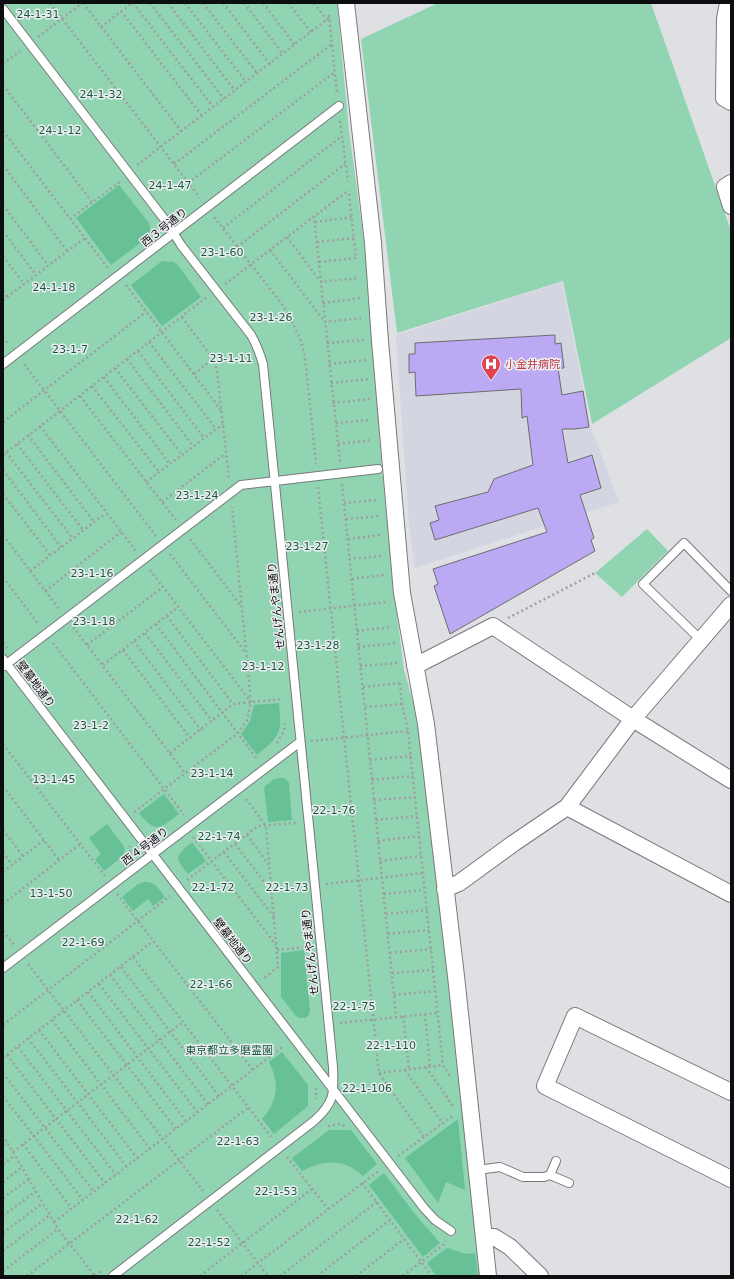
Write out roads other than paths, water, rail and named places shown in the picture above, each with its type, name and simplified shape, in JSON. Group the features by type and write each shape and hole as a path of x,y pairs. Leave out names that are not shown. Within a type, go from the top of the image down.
{"street":[{"path":"346,3 373,243 402,593 426,724 457,984 488,1276"},
{"path":"728,3 724,98 731,102"},
{"path":"731,183 725,187 731,206"},
{"path":"445,889 459,883 567,807 633,719 731,605"},
{"path":"415,666 493,626 633,719 731,780"},
{"path":"567,807 731,894"},
{"path":"731,1092 575,1016 545,1086 731,1179"},
{"path":"484,1237 494,1237 510,1247 540,1276"}],"lane":[{"name":"せんげんやま通り","path":"3,9 174,233 181,245 251,335 257,345 263,364 333,1067 334,1090 330,1104 323,1113 280,1148 113,1276"},
{"name":"西３号通り","path":"3,364 339,106"},
{"path":"4,663 46,634 241,485 378,469"},
{"path":"701,640 643,584 684,543 731,591"},
{"name":"壁墓地通り","path":"4,663 424,1208 435,1220 451,1231"},
{"name":"西４号通り","path":"3,968 300,742"},
{"path":"550,1175 556,1161"},
{"path":"477,1170 500,1167 523,1177 544,1177 550,1175 569,1183"}],"place":[{"name":"小金井病院","path":"491,381"}],"park label":[{"name":"24-1-31","path":"38,14"},
{"name":"24-1-32","path":"101,94"},
{"name":"24-1-12","path":"60,130"},
{"name":"24-1-47","path":"170,185"},
{"name":"23-1-60","path":"222,252"},
{"name":"24-1-18","path":"54,287"},
{"name":"23-1-26","path":"271,317"},
{"name":"23-1-7","path":"70,349"},
{"name":"23-1-11","path":"231,358"},
{"name":"23-1-24","path":"197,495"},
{"name":"23-1-27","path":"307,546"},
{"name":"23-1-16","path":"92,573"},
{"name":"23-1-18","path":"94,621"},
{"name":"23-1-28","path":"318,645"},
{"name":"23-1-12","path":"263,666"},
{"name":"23-1-2","path":"91,725"},
{"name":"23-1-14","path":"212,773"},
{"name":"13-1-45","path":"54,779"},
{"name":"22-1-76","path":"334,810"},
{"name":"22-1-74","path":"219,836"},
{"name":"22-1-72","path":"213,887"},
{"name":"22-1-73","path":"287,887"},
{"name":"13-1-50","path":"51,893"},
{"name":"22-1-69","path":"83,942"},
{"name":"22-1-66","path":"211,984"},
{"name":"22-1-75","path":"354,1006"},
{"name":"22-1-110","path":"391,1045"},
{"name":"東京都立多磨霊園","path":"229,1050"},
{"name":"22-1-106","path":"367,1088"},
{"name":"22-1-63","path":"238,1141"},
{"name":"22-1-53","path":"276,1191"},
{"name":"22-1-62","path":"137,1219"},
{"name":"22-1-52","path":"209,1242"}]}
